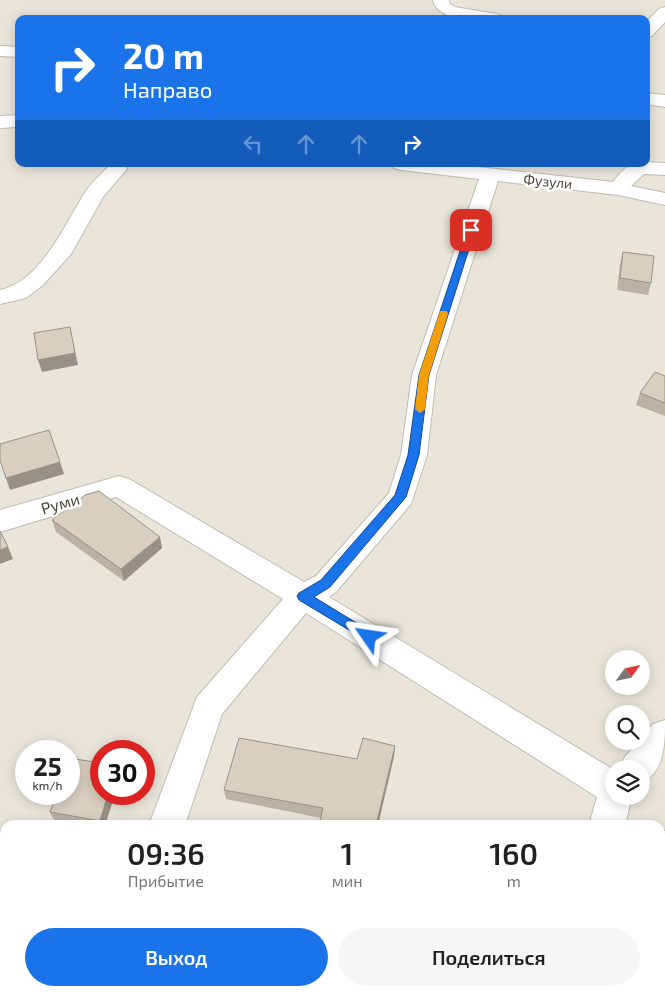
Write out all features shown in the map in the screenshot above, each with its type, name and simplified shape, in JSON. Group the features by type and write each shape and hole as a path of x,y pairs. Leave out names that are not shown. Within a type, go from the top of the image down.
{"street":[{"path":"441,0 442,6 450,12 470,15"},
{"path":"650,28 663,16"},
{"path":"0,51 15,52"},
{"path":"650,99 665,101"},
{"path":"0,122 15,121"},
{"name":"Фузули","path":"425,167 618,188 665,199"},
{"path":"618,188 634,169 642,167 665,169"},
{"path":"0,298 18,293 35,280 63,249 94,194 117,169"},
{"path":"169,820 208,707 304,596 326,584 401,497 414,455 424,375 490,175"},
{"name":"Руми","path":"0,521 119,486 304,596"},
{"path":"304,596 605,783"},
{"path":"644,760 665,735"},
{"path":"609,820 614,805"}],"shaded area":[{"path":"0,0 665,0 665,820 0,820"}],"building":[{"path":"623,252 654,256 651,283 620,278"},
{"path":"70,327 75,353 38,360 34,333"},
{"path":"655,372 665,376 665,403 640,393"},
{"path":"49,430 60,462 6,478 0,460 0,444"},
{"path":"99,491 160,537 121,569 52,520 85,495"},
{"path":"0,531 8,547 0,550"},
{"path":"239,738 357,759 363,738 395,746 377,820 320,820 323,808 224,790"},
{"path":"80,760 90,761 90,805 105,805 100,820 50,812 53,805 80,805"}],"slow traffic":[{"path":"420,409 424,375 444,314"}],"route":[{"path":"369,637 304,596 326,584 401,497 414,455 424,375 471,230"}]}
